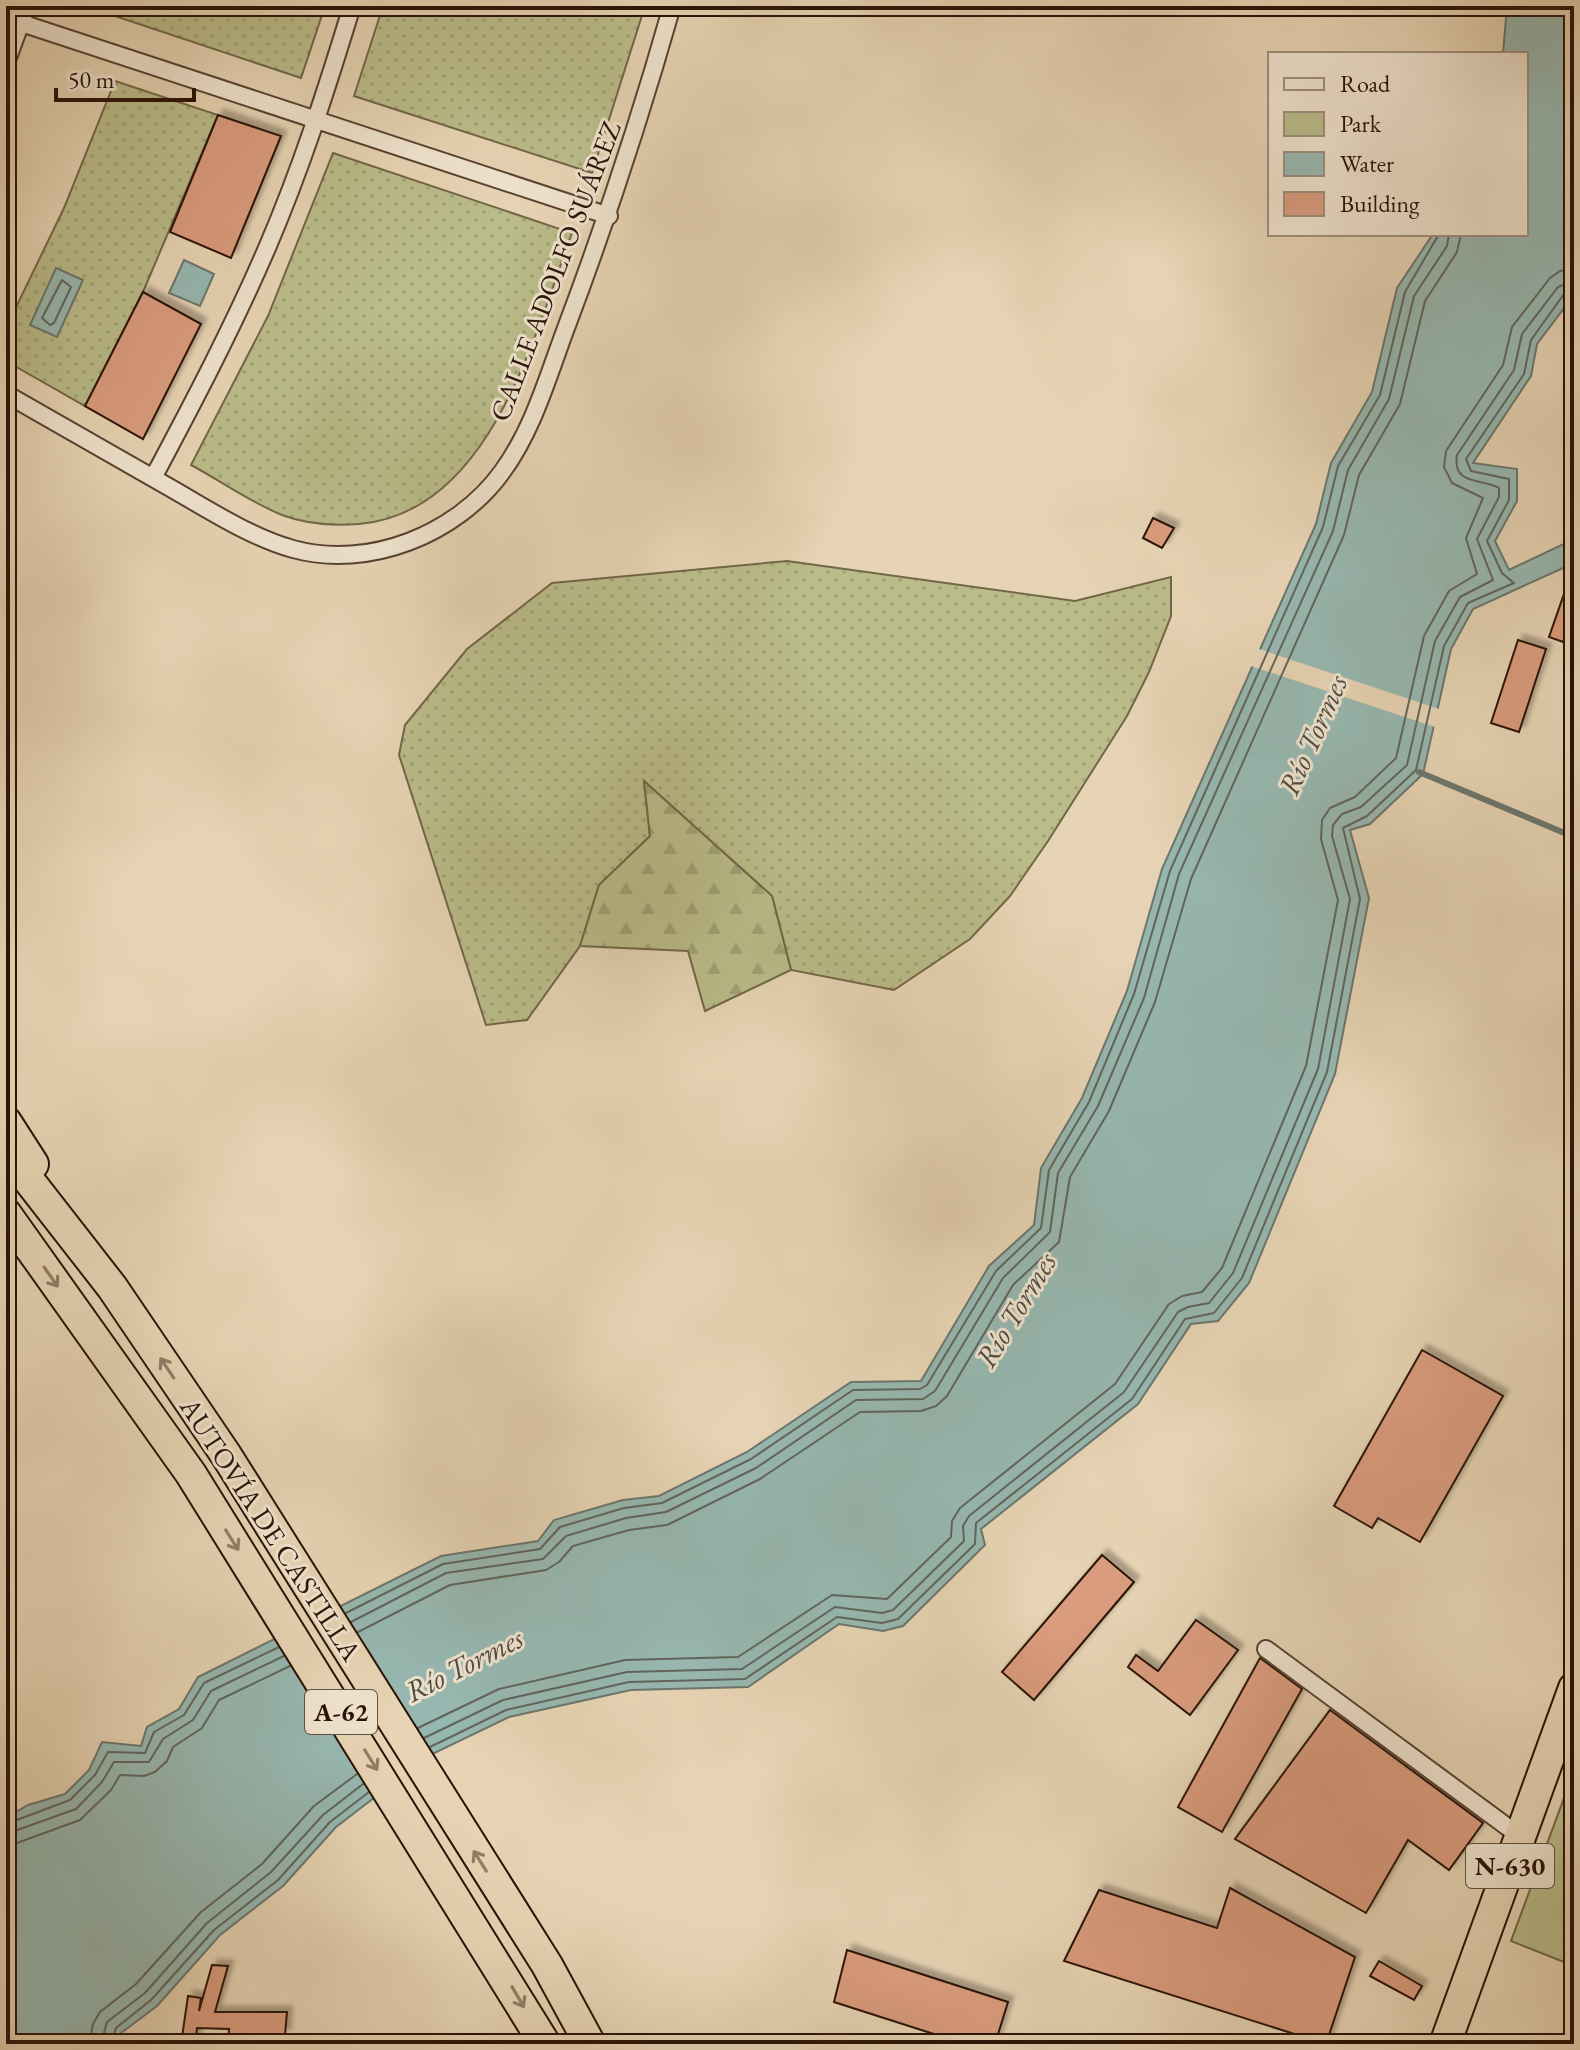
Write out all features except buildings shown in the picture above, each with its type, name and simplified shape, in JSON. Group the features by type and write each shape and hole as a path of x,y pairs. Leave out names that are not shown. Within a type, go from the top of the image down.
{"highway":[{"path":"6,1122 112,1287"},
{"name":"AUTOVÍA DE CASTILLA","path":"6,1151 112,1287 226,1455 547,1965 590,2044"},
{"name":"AUTOVÍA DE CASTILLA","path":"6,1214 191,1474 545,2044"},
{"name":"N-630","path":"1445,2044 1574,1688"},
{"path":"547,1965 605,2044"}],"street":[{"path":"6,63 14,21 27,6"},
{"path":"153,478 224,344 268,247 317,120 352,6"},
{"name":"CALLE ADOLFO SUÁREZ","path":"6,394 228,521 296,550 360,554 411,542 444,526 475,503 503,471 535,411 609,216 672,6"},
{"path":"14,21 609,216"},
{"path":"1266,1649 1521,1837"}],"green space":[{"path":"85,6 325,6 301,78"},
{"path":"383,6 645,6 592,173 354,96"},
{"path":"115,81 218,115 143,292 85,406 6,361 6,328 64,208"},
{"path":"333,153 572,233 522,367 500,413 474,454 442,488 404,513 349,525 310,522 282,515 191,465 268,316"},
{"path":"787,561 1075,601 1171,577 1171,616 1149,672 1127,716 1010,896 970,939 894,990 791,970 772,896 644,781 650,836 599,885 580,946 527,1020 486,1025 399,755 405,725 467,649 552,583"},
{"path":"644,781 772,896 791,970 705,1011 688,951 580,946 599,885 650,836"},
{"path":"1574,1771 1574,1966 1511,1941"}],"water":[{"name":"Río Tormes","path":"1507,6 1574,6 1574,295 1537,344 1531,376 1473,463 1517,469 1517,501 1495,541 1509,570 1574,539 1574,563 1473,609 1451,649 1423,774 1370,824 1350,830 1369,898 1335,1074 1249,1283 1218,1321 1191,1324 1138,1404 981,1529 985,1545 903,1626 883,1631 839,1624 748,1687 631,1690 509,1717 430,1755 336,1827 283,1886 220,1935 157,2006 121,2033 118,2044 6,2044 6,1818 28,1805 65,1794 89,1770 102,1742 141,1746 147,1727 179,1709 198,1677 441,1556 538,1541 554,1520 623,1500 659,1496 747,1452 851,1382 921,1381 989,1266 1034,1225 1041,1168 1082,1098 1127,991 1162,869 1316,524 1331,463 1372,392 1397,288 1432,236 1528,236 1528,52 1503,52"},
{"path":"184,260 214,274 200,306 169,293"},
{"path":"56,268 83,280 57,337 30,325"}],"pier":[{"path":"1256,648 1442,710 1438,728 1248,665"},
{"path":"336,1605 432,1759 379,1800 275,1636"}],"waterway":[{"path":"1419,772 1574,837"}]}
